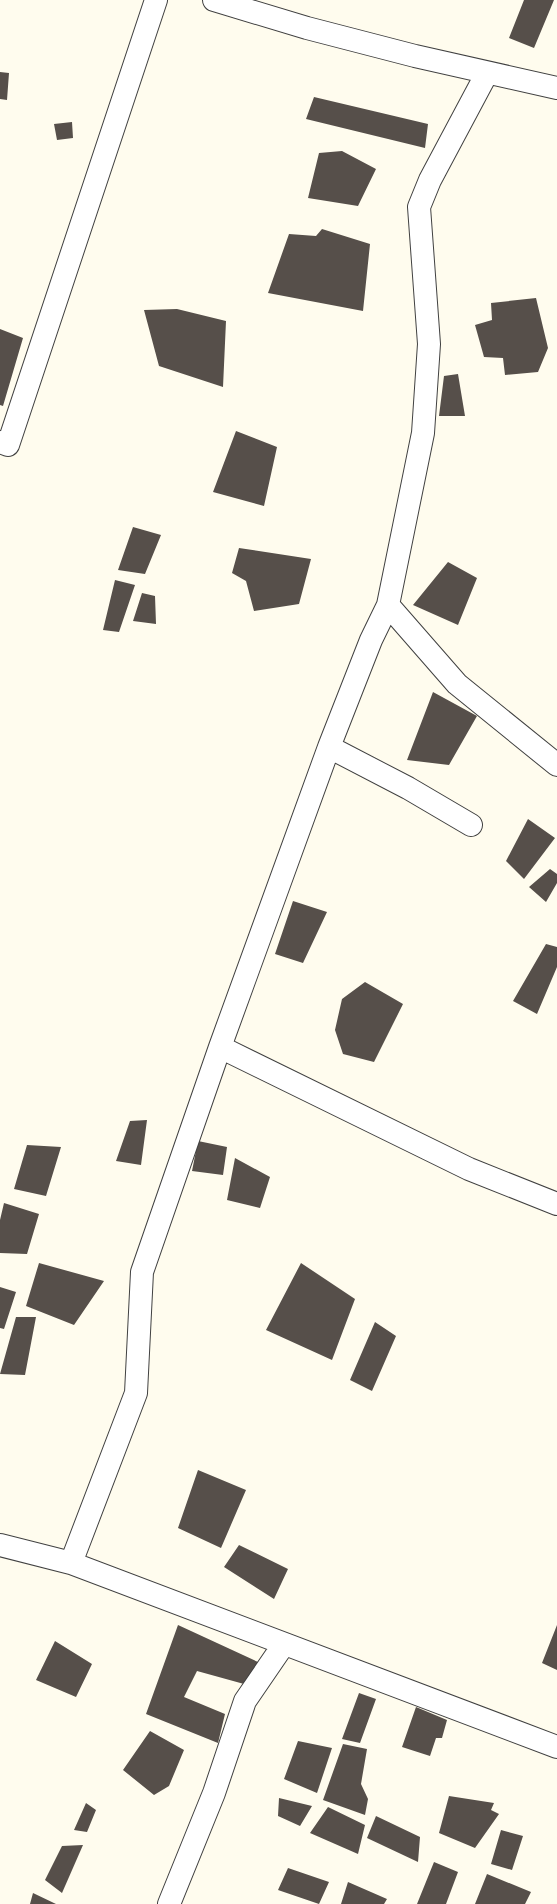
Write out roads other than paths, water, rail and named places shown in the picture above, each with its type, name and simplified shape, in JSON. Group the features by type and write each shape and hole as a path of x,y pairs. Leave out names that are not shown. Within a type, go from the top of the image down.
{"street":[{"path":"0,442 8,445 156,0"},
{"path":"214,0 307,28 487,73 557,88"},
{"path":"71,1563 136,1393 142,1272 220,1047 329,747 371,640 388,605 423,433 429,344 419,207 430,180 487,73"},
{"path":"388,605 457,684 557,765"},
{"path":"329,747 408,788 470,825"},
{"path":"220,1047 469,1169 557,1204"},
{"path":"0,1545 71,1563 557,1747"},
{"path":"169,1904 214,1793 245,1701 284,1644"}]}
